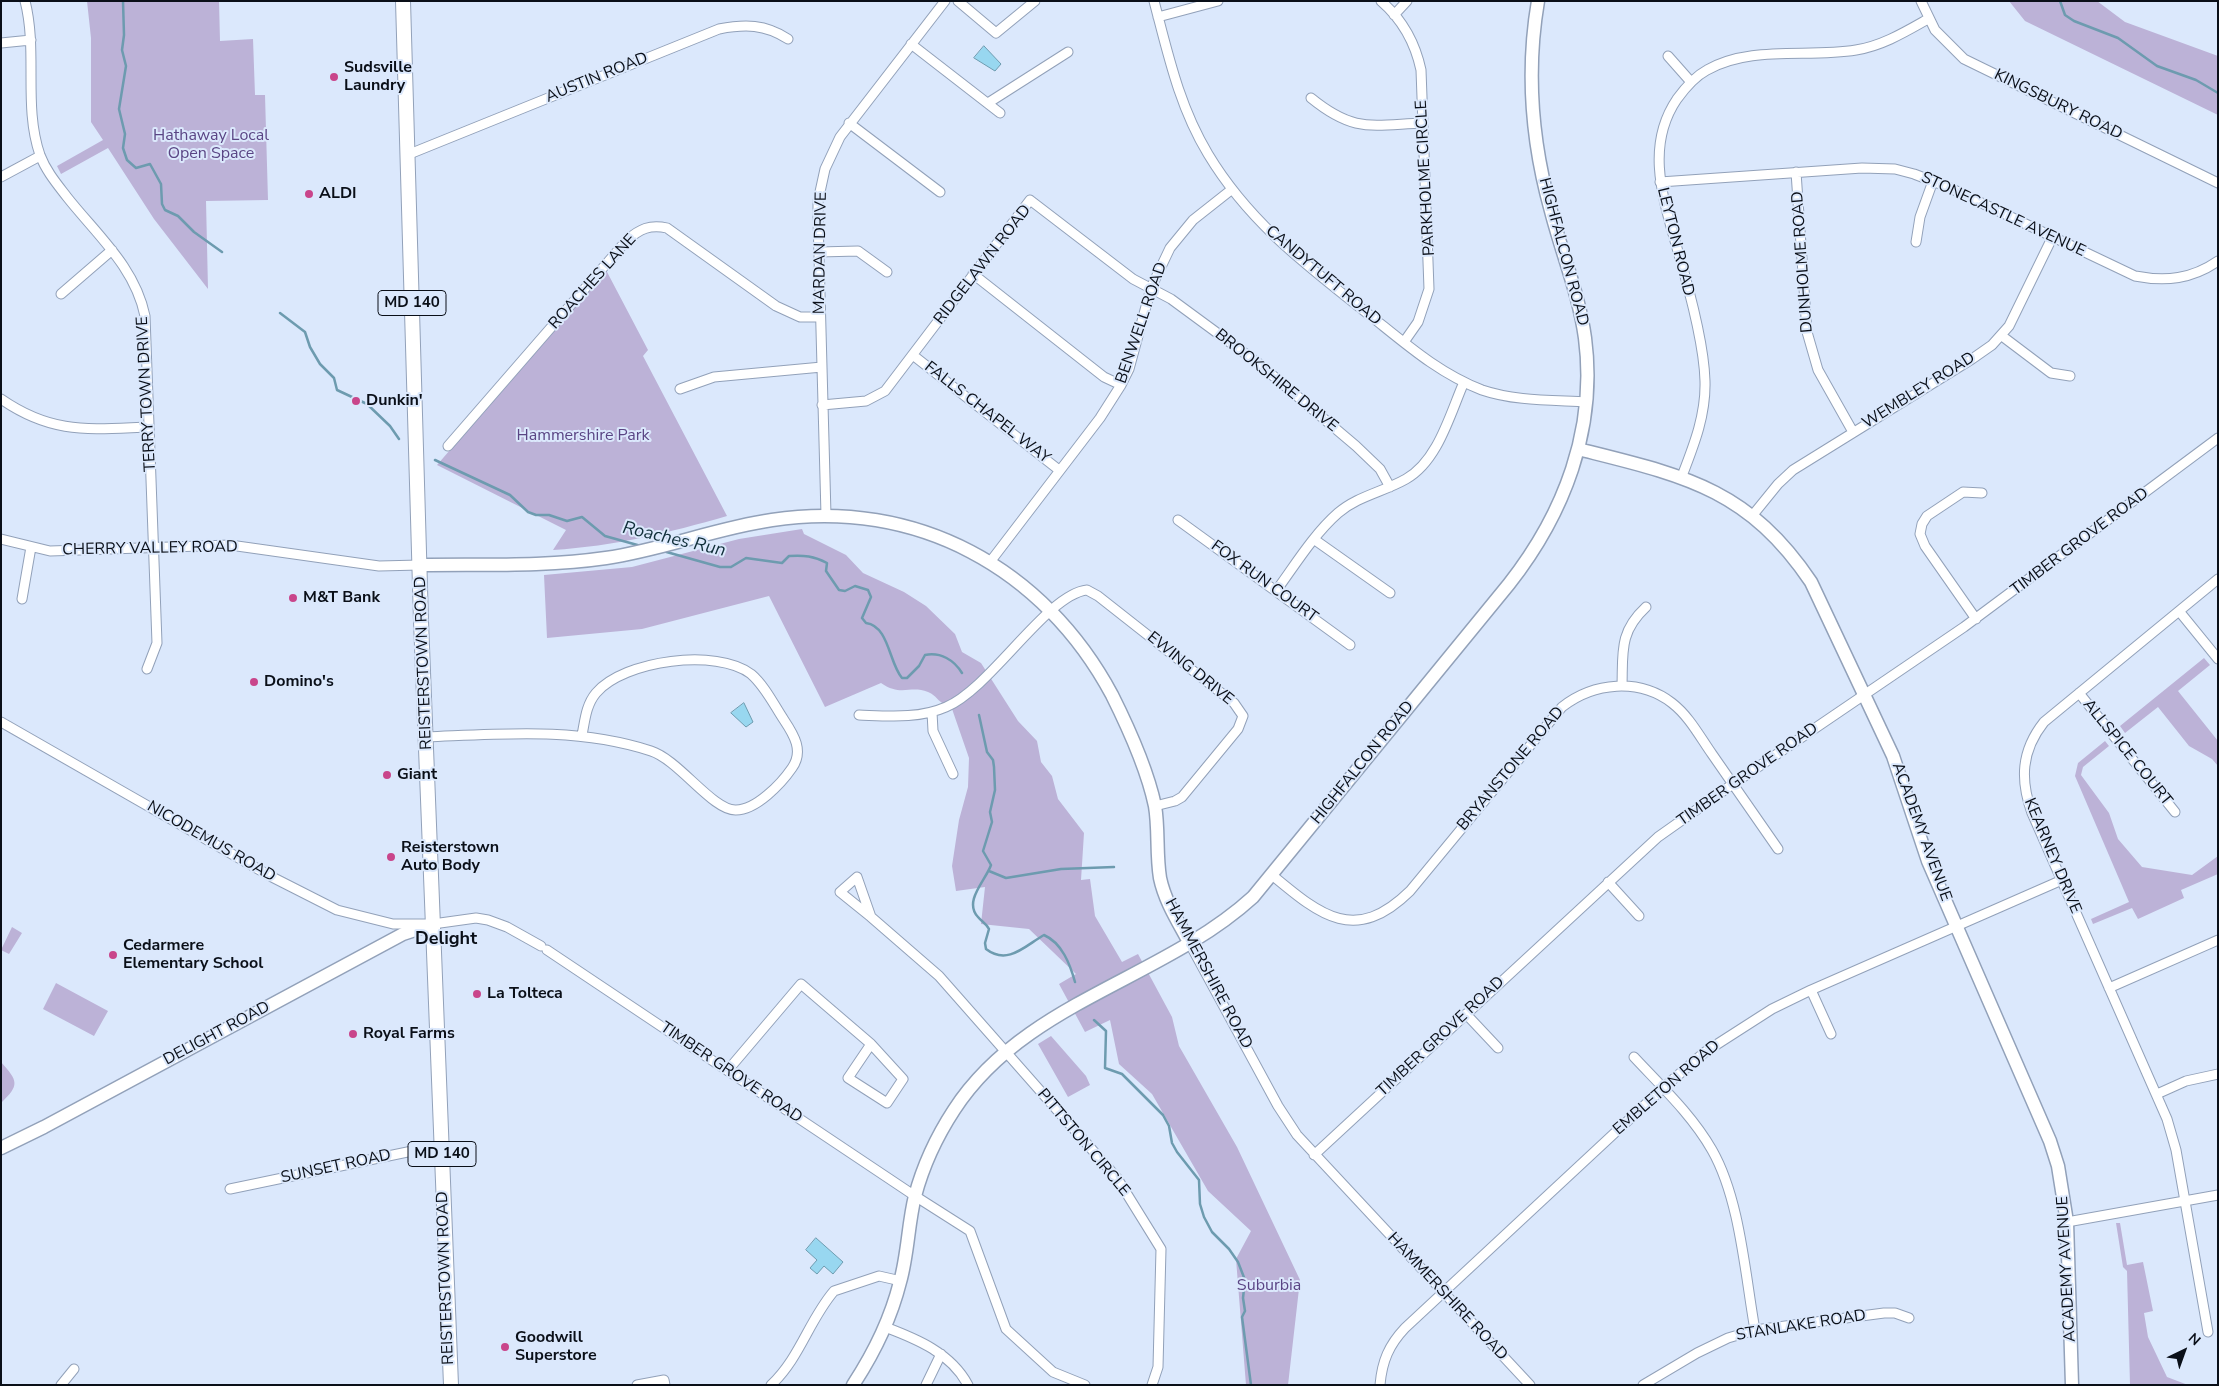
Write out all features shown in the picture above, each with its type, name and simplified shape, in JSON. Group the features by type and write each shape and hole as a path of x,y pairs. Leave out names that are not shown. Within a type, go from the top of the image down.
{"main road":[{"name":"REISTERSTOWN ROAD","path":"403,1 420,565 450,1385"}],"street":[{"name":"TERRY TOWN DRIVE","path":"25,1 31,40 32,114 40,156 58,186 126,268 142,298 145,316 157,643 147,670"},
{"name":"MARDAN DRIVE","path":"826,515 818,252 818,201 825,169 832,152 849,123 946,1"},
{"path":"958,1 996,33 1036,1"},
{"name":"CANDYTUFT ROAD","path":"1154,1 1175,82 1184,106 1207,153 1231,190 1251,214 1280,243 1433,365 1464,382 1499,394 1586,402"},
{"path":"1158,17 1218,1"},
{"name":"PARKHOLME CIRCLE","path":"1380,1 1407,31 1417,54 1421,70 1429,289 1418,322 1404,342"},
{"path":"1394,15 1407,1"},
{"name":"HIGHFALCON ROAD","path":"853,1385 885,1327 901,1281 915,1196 932,1148 955,1109 986,1070 1005,1052 1043,1024 1190,944 1234,914 1272,875 1527,561 1560,504 1578,449 1586,402 1586,348 1581,313 1551,212 1536,142 1532,67 1538,1"},
{"name":"KINGSBURY ROAD","path":"1921,1 1928,19 1943,40 1964,59 2218,183"},
{"name":"LEYTON ROAD","path":"1682,476 1700,428 1705,380 1691,302 1666,213 1660,182 1660,134 1671,108 1691,82 1706,70 1741,58 1855,50 1870,47 1928,19"},
{"name":"AUSTIN ROAD","path":"407,155 719,29 745,25 761,26 776,32 788,40"},
{"path":"1,43 31,40"},
{"path":"911,44 1000,113"},
{"path":"988,103 1068,52"},
{"path":"1668,56 1691,82"},
{"path":"1311,98 1329,112 1351,123 1365,125 1422,123"},
{"path":"849,123 940,192"},
{"path":"1,177 40,156"},
{"name":"STONECASTLE AVENUE","path":"1660,182 1862,168 1895,169 1934,181 2122,272 2151,279 2185,277 2198,273 2218,261"},
{"name":"DUNHOLME ROAD","path":"1796,172 1807,332 1818,370 1853,432"},
{"path":"1916,242 1920,217 1934,181"},
{"name":"BENWELL ROAD","path":"990,562 1100,418 1122,385 1129,369 1150,288 1160,264 1181,233 1231,190"},
{"name":"RIDGELAWN ROAD","path":"822,406 877,398 890,386 1030,200 1133,279 1150,288"},
{"name":"ROACHES LANE","path":"448,446 627,240 642,228 658,226 667,228 776,306 800,317 820,317"},
{"name":"WEMBLEY ROAD","path":"1752,516 1778,484 1793,470 1972,360 2002,336 2016,314 2052,238"},
{"path":"61,294 112,250"},
{"path":"818,252 858,251 887,272"},
{"path":"973,274 1104,377 1122,385"},
{"name":"BROOKSHIRE DRIVE","path":"1150,288 1171,298 1300,397 1380,470 1390,487"},
{"path":"2002,336 2050,373 2070,376"},
{"name":"FALLS CHAPEL WAY","path":"914,356 1060,470"},
{"path":"680,390 714,377 822,367"},
{"path":"1276,591 1326,525 1349,505 1390,487 1414,473 1428,457 1464,382"},
{"path":"1,399 27,416 56,426 89,429 149,427"},
{"name":"TIMBER GROVE ROAD","path":"1314,1155 1658,837 1976,619 2218,438"},
{"name":"ACADEMY AVENUE","path":"1578,449 1682,476 1727,498 1752,516 1784,546 1811,582 1898,770 1928,861 2050,1141 2060,1176 2067,1222 2072,1385"},
{"path":"1976,619 1925,546 1920,534 1922,524 1932,511 1963,492 1982,493"},
{"name":"HAMMERSHIRE ROAD","path":"420,565 529,564 605,558 770,520 826,515 858,518 916,529 948,540 990,562 1029,590 1052,611 1084,649 1114,699 1142,763 1155,806 1160,877 1169,904 1278,1106 1297,1135 1314,1155 1530,1385"},
{"name":"FOX RUN COURT","path":"1178,520 1350,645"},
{"name":"CHERRY VALLEY ROAD","path":"1,539 31,547 76,551 230,545 379,566 420,565"},
{"path":"1315,540 1390,593"},
{"path":"22,599 31,547"},
{"name":"KEARNEY DRIVE","path":"2208,1332 2172,1136 2157,1094 2026,796 2023,770 2025,756 2035,733 2058,709 2218,579"},
{"name":"EWING DRIVE","path":"1052,611 1073,592 1087,590 1092,592 1240,709 1243,716 1238,729 1182,797 1175,801 1155,806"},
{"path":"1622,686 1625,635 1635,617 1646,607"},
{"path":"859,716 904,716 932,712 954,704 971,690 1052,611"},
{"path":"2179,611 2218,659"},
{"path":"426,737 538,732 582,735 651,751 665,757 719,804 728,809 737,810 755,803 783,780 796,761 798,752 792,733 762,685 740,668 725,662 656,662 603,686 588,706 582,735"},
{"name":"BRYANSTONE ROAD","path":"1272,875 1307,904 1328,916 1341,920 1366,918 1390,909 1410,892 1562,707 1589,691 1610,686 1650,691 1680,710 1778,849"},
{"name":"ALLSPICE COURT","path":"2079,693 2175,812"},
{"path":"932,712 933,731 954,774"},
{"name":"NICODEMUS ROAD","path":"1,722 327,906 345,914 393,924 434,924"},
{"name":"EMBLETON ROAD","path":"1380,1385 1385,1357 1393,1342 1443,1293 1664,1088 1727,1037 1772,1009 1811,990 2062,880"},
{"path":"1608,882 1639,916"},
{"name":"PITTSTON CIRCLE","path":"871,917 939,976 1117,1178 1160,1249 1158,1367 1152,1385"},
{"name":"TIMBER GROVE ROAD","path":"434,924 476,918 507,927 544,948 915,1196"},
{"name":"DELIGHT ROAD","path":"1,1148 61,1118 403,934 434,924"},
{"path":"2109,988 2218,940"},
{"path":"728,1070 801,984 871,1044 902,1079 887,1103 848,1078 871,1044"},
{"path":"1811,990 1831,1034"},
{"path":"1466,1014 1498,1048"},
{"path":"1634,1056 1700,1131 1721,1168 1734,1212 1755,1330"},
{"path":"2157,1094 2186,1081 2218,1074"},
{"name":"SUNSET ROAD","path":"230,1189 442,1145"},
{"path":"2067,1222 2218,1195"},
{"path":"915,1196 970,1231 1006,1329 1053,1372 1085,1385"},
{"path":"771,1385 793,1360 834,1291 879,1276 901,1281"},
{"name":"STANLAKE ROAD","path":"1643,1385 1711,1345 1755,1330 1884,1312 1896,1313 1909,1318"},
{"path":"885,1327 908,1336 941,1354 961,1374 968,1385"},
{"path":"926,1385 941,1354"},
{"path":"61,1385 74,1369"},
{"path":"637,1385 664,1380 665,1385"}],"green space":[{"name":"Hathaway Local Open Space","path":"87,1 219,1 220,41 253,39 255,95 265,95 268,200 206,201 208,289 154,219 108,148 61,174 57,166 103,140 91,122 91,38"},
{"path":"2009,1 2097,1 2125,22 2218,56 2218,115 2025,21"},
{"name":"Hammershire Park","path":"606,270 648,350 643,356 727,516 641,538 553,550 566,530 437,465"},
{"name":"Suburbia","path":"802,529 804,534 846,555 863,573 904,592 926,606 955,634 962,652 981,663 1018,721 1037,741 1041,762 1052,776 1058,799 1084,833 1081,880 1090,879 1095,916 1122,962 1138,954 1172,1017 1179,1046 1237,1147 1300,1280 1288,1385 1246,1385 1236,1259 1251,1231 1208,1191 1152,1094 1119,1064 1110,1020 1085,1032 1059,984 1076,974 1029,929 981,924 985,887 956,891 952,866 959,820 968,787 969,758 951,706 947,706 934,695 922,690 894,689 881,683 825,707 769,596 642,629 547,638 544,575 632,567 739,539"},
{"path":"2204,658 2210,665 2178,691 2218,741 2218,766 2212,759 2189,746 2158,707 2125,733 2120,726"},
{"path":"2105,741 2109,746 2083,767 2081,775 2109,813 2118,839 2142,867 2192,875 2218,856 2218,874 2181,890 2184,898 2138,919 2132,908 2093,924 2091,919 2129,902 2075,776 2078,763"},
{"path":"12,927 22,933 9,954 1,950"},
{"path":"56,983 108,1011 94,1036 43,1009"},
{"path":"1051,1036 1086,1076 1090,1085 1068,1097 1038,1044"},
{"path":"1,1062 11,1074 14,1087 1,1103"},
{"path":"2116,1223 2120,1223 2127,1265 2143,1262 2153,1311 2144,1313 2148,1337 2167,1377 2188,1385 2130,1385 2127,1271 2123,1267"}],"water":[{"path":"984,46 1001,64 995,71 974,58"},
{"path":"744,703 753,722 746,727 731,713"},
{"path":"816,1238 843,1262 833,1274 824,1266 817,1274 810,1268 817,1260 806,1250"}],"waterway":[{"name":"Roaches Run","path":"123,1 124,35 122,50 126,66 119,109 125,134 123,148 127,160 136,168 150,164 161,184 162,204 165,210 178,216 194,232 222,252"},
{"path":"2060,1 2065,15 2074,21 2118,38 2157,66 2196,80 2218,93"},
{"name":"Roaches Run","path":"280,313 305,332 310,347 320,364 334,378 337,390 367,404 390,426 399,439"},
{"name":"Roaches Run","path":"435,460 510,495 528,512 536,515 549,515 567,521 582,517 605,536 641,546"},
{"name":"Roaches Run","path":"663,551 720,567 731,567 746,558 782,563 789,556 813,557 827,563 826,571 839,590 845,591 855,586 868,590 871,597 862,618 866,623 880,631 902,678 907,678 919,666 925,655 931,654 942,656 951,661 962,673"},
{"name":"Roaches Run","path":"979,715 987,752 993,760 995,790 990,812 992,822 983,851 991,865 974,897 973,904 974,911 989,929 985,943 986,949 994,954 1009,955 1044,935 1056,943 1068,961 1075,982"},
{"path":"989,871 1006,878 1061,869 1114,867"},
{"name":"Roaches Run","path":"1094,1020 1106,1031 1105,1068 1122,1074 1163,1115 1169,1126 1172,1143 1199,1180 1200,1204 1204,1217 1212,1232 1229,1249 1238,1262 1245,1280 1243,1298 1245,1311 1242,1317 1251,1385"}],"place":[{"name":"Sudsville Laundry","path":"334,77"},
{"name":"ALDI","path":"309,194"},
{"name":"Dunkin'","path":"356,401"},
{"name":"M&T Bank","path":"293,598"},
{"name":"Domino's","path":"254,682"},
{"name":"Giant","path":"387,775"},
{"name":"Reisterstown Auto Body","path":"391,857"},
{"name":"Cedarmere Elementary School","path":"113,955"},
{"name":"La Tolteca","path":"477,994"},
{"name":"Royal Farms","path":"353,1034"},
{"name":"Goodwill Superstore","path":"505,1347"}],"district":[{"name":"Delight","path":"446,940"}]}
